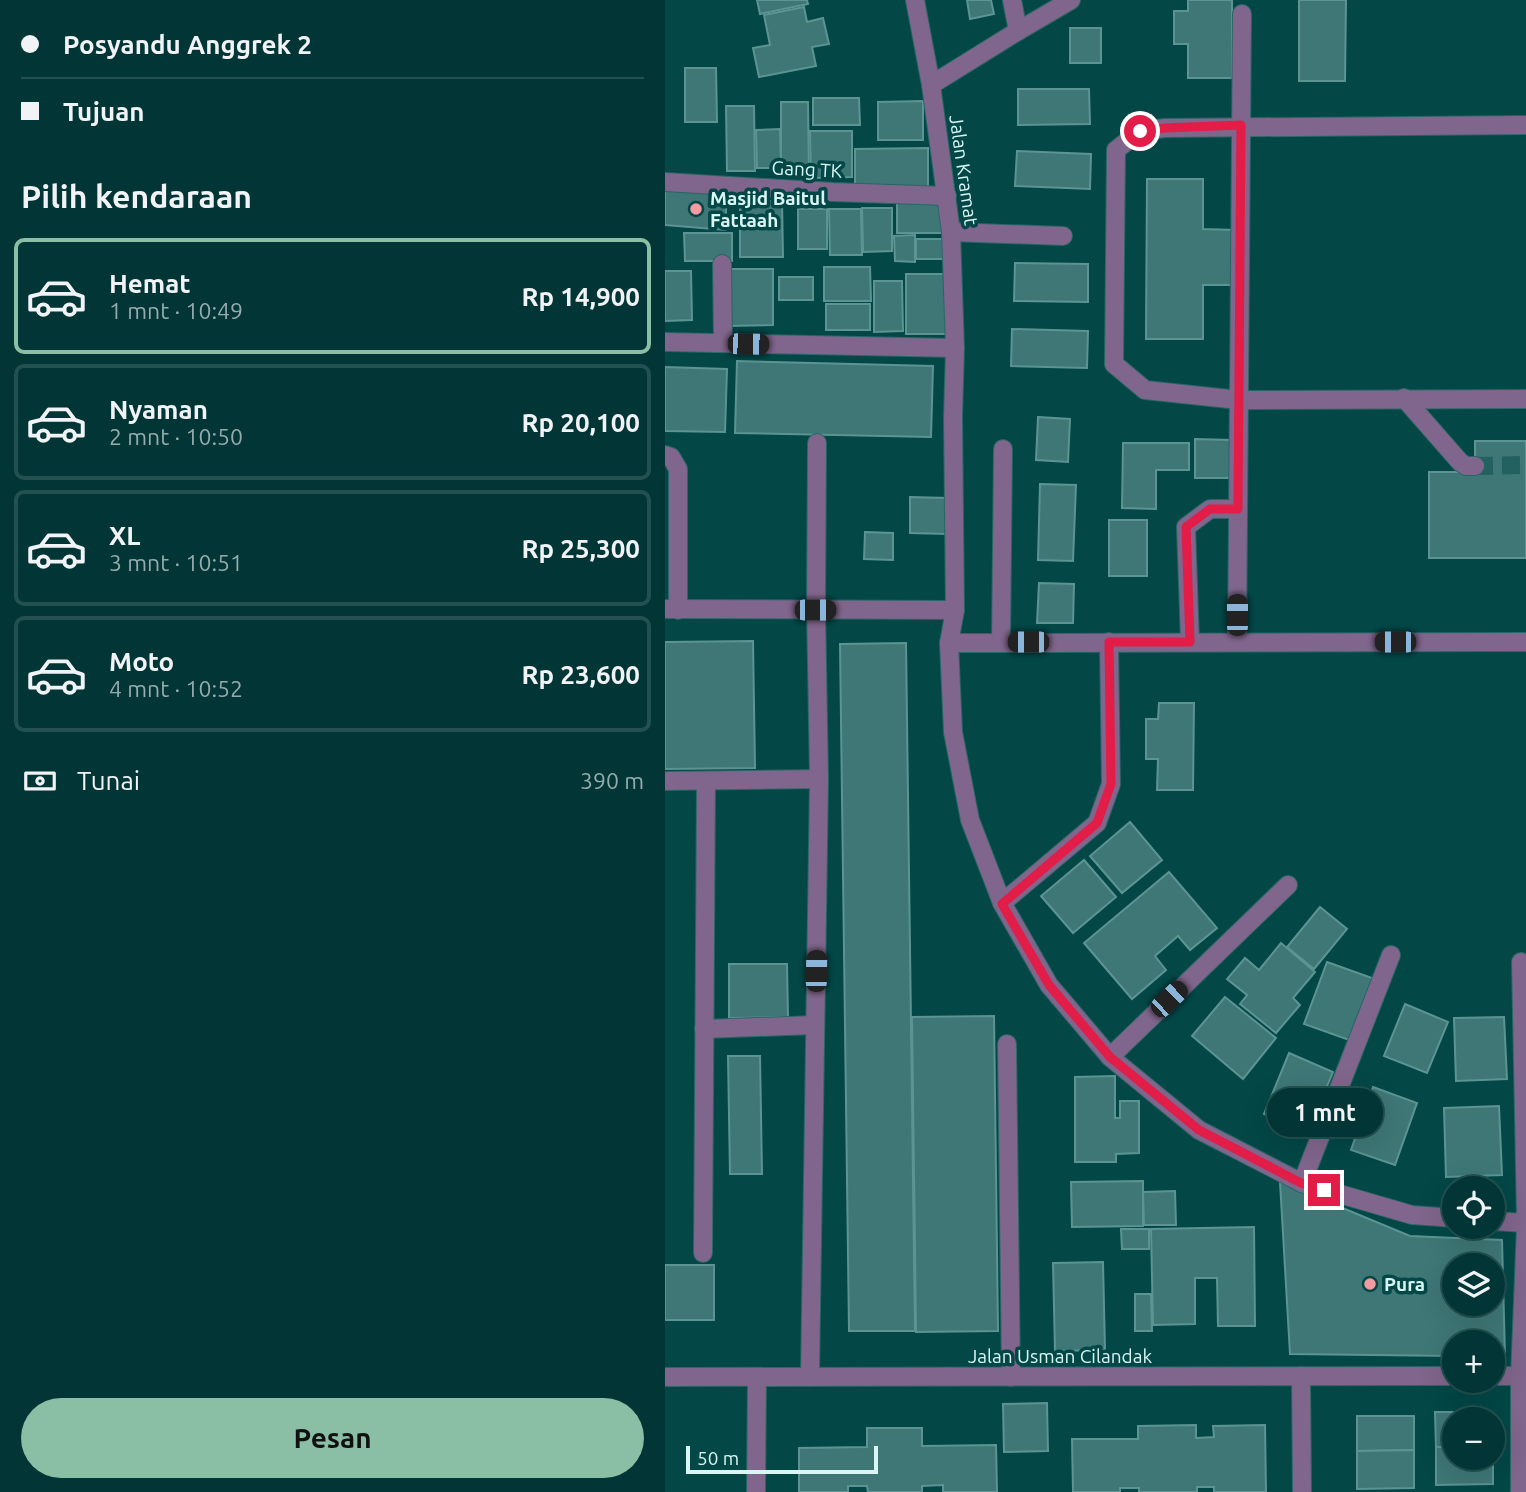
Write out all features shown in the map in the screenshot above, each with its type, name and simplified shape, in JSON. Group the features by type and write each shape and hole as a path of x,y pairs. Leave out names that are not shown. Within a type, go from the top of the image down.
{"street":[{"name":"Jalan Kramat","path":"915,0 931,85 951,232 955,348 955,610"},
{"path":"1012,0 1018,31"},
{"path":"931,85 1071,0"},
{"path":"1237,642 1242,14"},
{"path":"1526,125 1241,125 1140,131 1116,150 1114,364 1145,390 1239,400 1526,399"},
{"name":"Gang TK","path":"665,182 947,196"},
{"path":"951,232 1063,236"},
{"path":"722,264 723,343"},
{"path":"665,342 955,348"},
{"path":"1404,398 1460,462 1466,466 1475,466"},
{"path":"810,1377 819,779 815,610 817,443"},
{"path":"1001,643 1003,449"},
{"path":"665,455 671,457 678,469 672,609 955,610 949,643 953,732 970,820 1002,904 1049,985 1110,1057 1199,1130 1301,1183 1412,1215 1442,1217"},
{"path":"1190,642 1186,527 1210,509 1238,509"},
{"path":"1002,904 1097,823 1111,784 1109,642"},
{"path":"949,643 1526,642"},
{"path":"665,781 819,779"},
{"path":"703,1253 706,781"},
{"path":"1110,1057 1288,884"},
{"path":"1301,1183 1391,955"},
{"path":"1521,961 1526,1217"},
{"path":"704,1029 815,1025"},
{"path":"1007,1044 1011,1377"},
{"path":"1505,1222 1526,1224 1520,1492"},
{"path":"1301,1376 1302,1492"},
{"name":"Jalan Usman Cilandak","path":"665,1377 1442,1376"},
{"path":"1505,1376 1523,1376"},
{"path":"756,1492 757,1377"}],"building":[{"path":"757,0 807,0 808,4 760,14"},
{"path":"967,0 991,0 994,14 970,19"},
{"path":"1188,0 1232,0 1232,78 1188,78 1188,44 1174,44 1174,11 1188,11"},
{"path":"1299,0 1346,0 1345,81 1299,81"},
{"path":"804,7 807,22 823,18 829,44 812,47 816,66 759,77 753,48 770,45 764,15"},
{"path":"1070,28 1101,28 1101,63 1070,63"},
{"path":"685,68 716,68 717,122 685,122"},
{"path":"1018,89 1089,89 1090,124 1018,125"},
{"path":"813,98 859,98 860,125 813,125"},
{"path":"923,101 923,140 878,140 878,102"},
{"path":"781,102 808,102 809,176 781,176"},
{"path":"726,106 754,106 755,171 727,171"},
{"path":"780,129 781,168 757,168 756,130"},
{"path":"810,131 852,131 852,177 811,178"},
{"path":"928,148 928,187 855,188 855,149"},
{"path":"1017,151 1091,154 1090,189 1015,186"},
{"path":"1147,179 1203,179 1203,229 1235,230 1234,285 1203,285 1203,339 1146,339"},
{"name":"Masjid Baitul Fattaah","path":"665,188 727,193 725,230 665,225"},
{"path":"740,201 782,201 783,257 740,257"},
{"path":"897,201 942,201 942,233 897,233"},
{"path":"862,208 892,208 892,251 863,252"},
{"path":"798,209 827,209 827,249 798,249"},
{"path":"829,209 861,209 862,255 830,255"},
{"path":"684,233 732,233 732,261 685,261"},
{"path":"915,235 915,262 895,261 894,236"},
{"path":"916,239 947,239 947,259 916,259"},
{"path":"1015,263 1088,264 1088,302 1014,301"},
{"path":"824,267 870,267 871,301 824,301"},
{"path":"728,269 773,269 773,325 729,326"},
{"path":"665,271 691,271 692,320 665,321"},
{"path":"906,274 947,274 947,334 906,334"},
{"path":"779,277 813,277 813,300 779,300"},
{"path":"874,281 902,281 903,331 874,332"},
{"path":"826,304 870,304 870,330 826,330"},
{"path":"1012,329 1088,331 1087,368 1011,366"},
{"path":"737,361 933,366 931,437 735,433"},
{"path":"665,367 727,369 725,432 665,431"},
{"path":"1038,417 1070,419 1068,462 1036,460"},
{"path":"1195,439 1231,440 1231,478 1195,478"},
{"path":"1475,441 1526,441 1526,558 1429,558 1429,472 1475,472"},
{"path":"1123,443 1189,443 1189,470 1156,470 1156,509 1122,508"},
{"path":"1040,484 1076,485 1073,561 1038,560"},
{"path":"910,497 948,498 947,534 910,533"},
{"path":"1109,520 1147,520 1147,576 1109,576"},
{"path":"865,532 893,533 893,560 864,559"},
{"path":"1039,583 1074,584 1073,623 1037,623"},
{"path":"753,641 755,768 665,769 665,642"},
{"path":"906,643 915,1331 849,1331 840,644"},
{"path":"1159,703 1194,703 1193,790 1157,790 1158,759 1146,759 1146,719 1158,719"},
{"path":"1130,822 1162,860 1122,893 1090,856"},
{"path":"1084,860 1116,897 1073,933 1041,896"},
{"path":"1169,872 1217,928 1190,950 1178,936 1155,956 1166,970 1132,999 1084,943"},
{"path":"1320,907 1347,929 1314,969 1287,947"},
{"path":"1281,943 1315,972 1293,998 1300,1005 1276,1033 1240,1004 1247,995 1227,979 1245,958 1259,970"},
{"path":"1327,962 1375,979 1352,1041 1304,1024"},
{"path":"729,964 787,964 788,1017 729,1018"},
{"path":"1225,997 1276,1038 1243,1079 1192,1036"},
{"path":"1405,1004 1448,1022 1427,1073 1384,1056"},
{"path":"994,1016 998,1331 916,1332 912,1017"},
{"path":"1504,1017 1507,1079 1456,1081 1454,1018"},
{"path":"1289,1053 1333,1072 1308,1132 1264,1114"},
{"path":"728,1056 760,1056 762,1174 730,1174"},
{"path":"1115,1076 1115,1118 1120,1118 1120,1101 1139,1101 1139,1153 1116,1154 1116,1162 1075,1162 1075,1077"},
{"path":"1373,1087 1417,1103 1395,1165 1351,1150"},
{"path":"1499,1106 1502,1175 1446,1176 1444,1108"},
{"path":"1143,1181 1143,1226 1072,1227 1071,1182"},
{"name":"Pura","path":"1280,1182 1410,1236 1502,1240 1502,1253 1442,1253 1442,1316 1504,1316 1504,1330 1442,1330 1442,1356 1290,1354"},
{"path":"1175,1191 1176,1225 1144,1225 1143,1192"},
{"path":"1254,1227 1255,1326 1218,1326 1217,1278 1195,1278 1195,1324 1153,1325 1151,1229"},
{"path":"1121,1229 1149,1229 1149,1249 1122,1249"},
{"path":"1103,1262 1105,1350 1055,1351 1053,1263"},
{"path":"665,1265 714,1265 714,1320 665,1320"},
{"path":"1135,1294 1151,1294 1152,1331 1135,1331"},
{"path":"1047,1403 1048,1451 1004,1452 1003,1404"},
{"path":"1435,1412 1442,1412 1442,1447 1436,1447"},
{"path":"1357,1416 1414,1416 1414,1450 1357,1451"},
{"path":"1196,1425 1196,1438 1214,1437 1213,1426 1265,1425 1266,1492 1214,1492 1214,1487 1197,1487 1197,1492 1139,1492 1139,1488 1120,1488 1120,1492 1073,1492 1072,1439 1138,1439 1138,1426"},
{"path":"867,1428 922,1428 922,1446 996,1445 997,1492 943,1492 943,1485 922,1486 922,1492 868,1492 867,1486 848,1486 848,1492 799,1492 799,1448 867,1447"},
{"path":"1436,1447 1442,1447 1442,1470 1493,1470 1493,1484 1436,1485"},
{"path":"1414,1450 1414,1488 1357,1489 1357,1451"}],"tunnel":[{"path":"1475,466 1526,465"}],"place":[{"name":"Masjid Baitul Fattaah","path":"696,209"},
{"name":"Pura","path":"1370,1284"}],"route":[{"path":"1140,131 1241,125 1238,509 1210,509 1186,527 1190,642 1109,642 1111,784 1097,823 1002,904 1049,985 1110,1057 1199,1130 1301,1183 1324,1190"}]}
